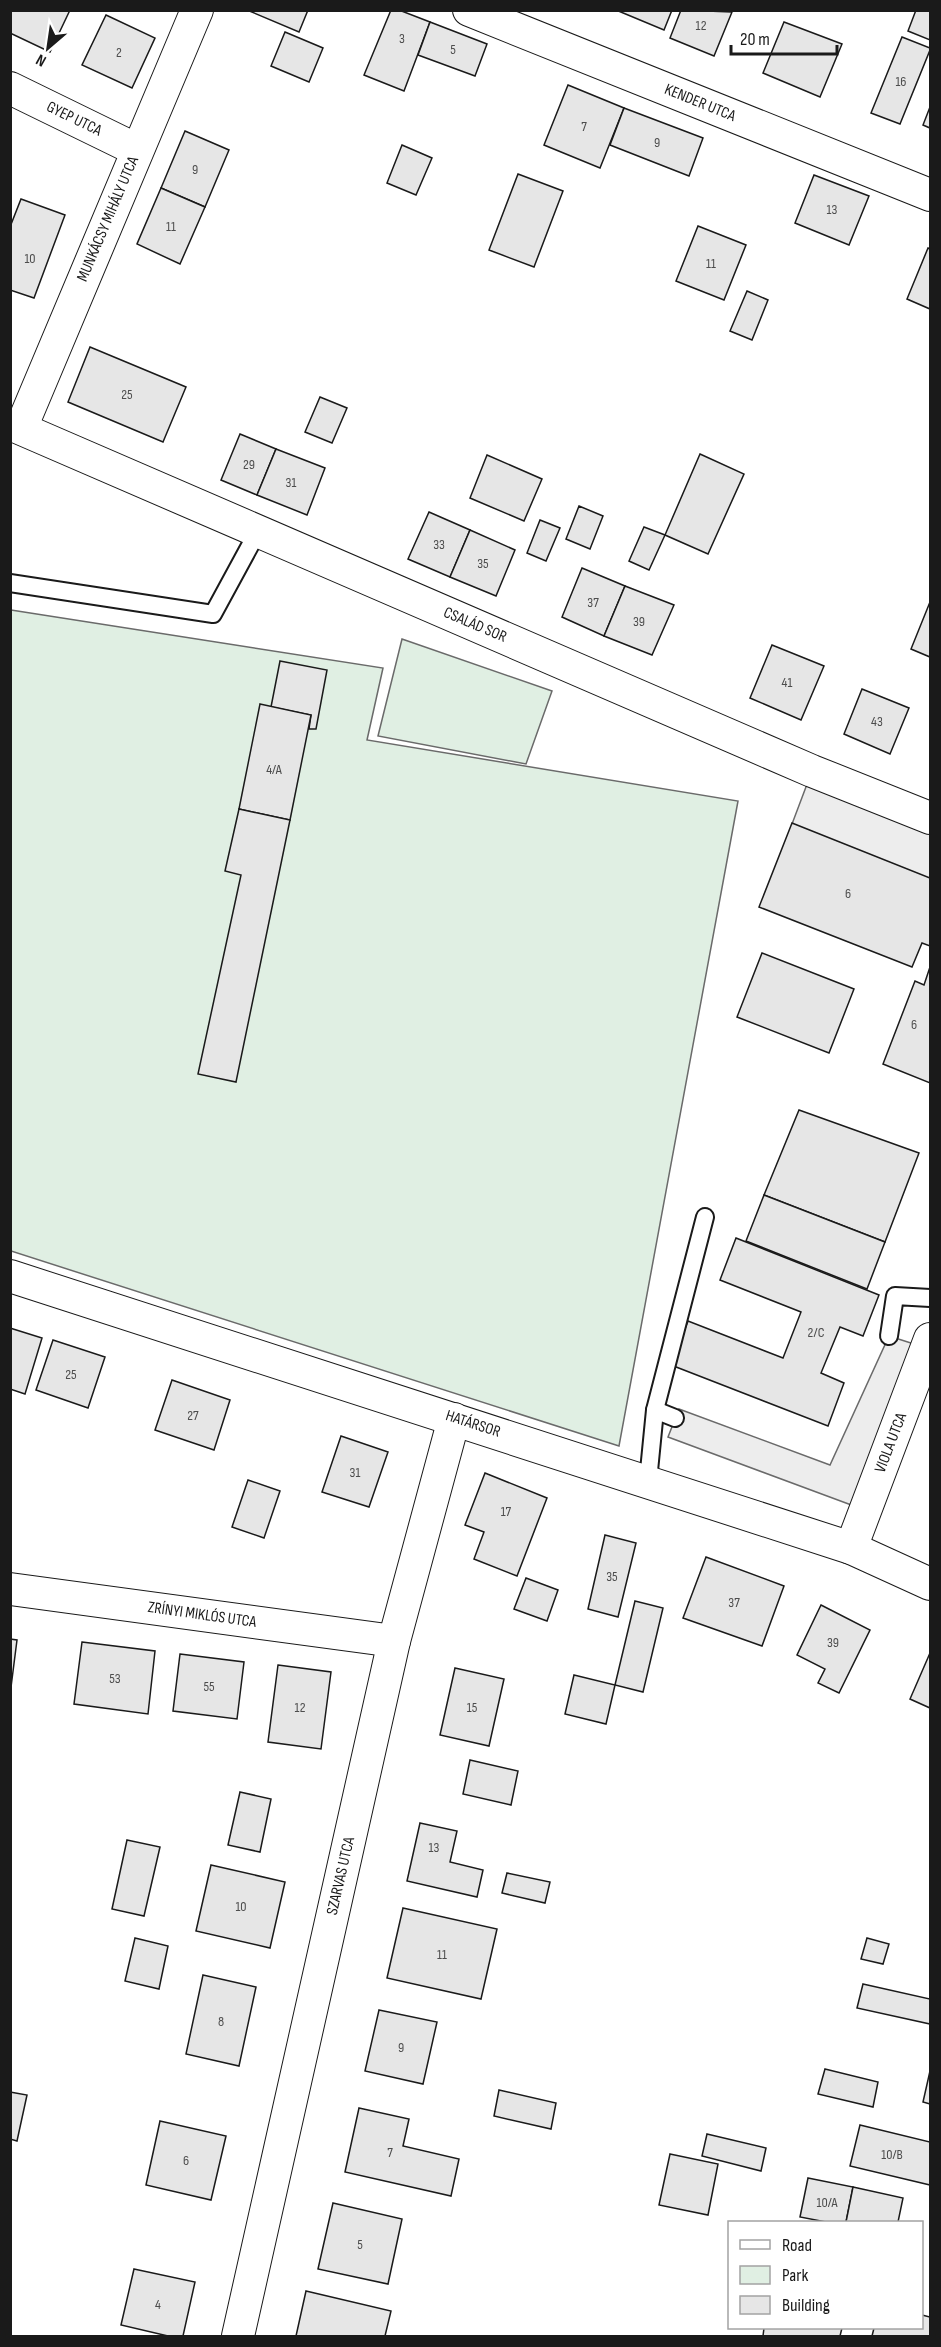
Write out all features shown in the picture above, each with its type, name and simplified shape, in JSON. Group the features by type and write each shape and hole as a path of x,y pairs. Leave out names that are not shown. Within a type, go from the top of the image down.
{"street":[{"name":"MUNKÁCSY MIHÁLY UTCA","path":"14,428 197,10"},
{"name":"KENDER UTCA","path":"469,10 930,195"},
{"name":"GYEP UTCA","path":"10,88 137,150"},
{"name":"CSALÁD SOR","path":"14,428 812,771 930,818"},
{"name":"HATÁRSOR","path":"10,1276 851,1548 930,1584"},
{"name":"VIOLA UTCA","path":"851,1548 930,1339"},
{"name":"SZARVAS UTCA","path":"238,2337 394,1641 454,1419"},
{"name":"ZRÍNYI MIKLÓS UTCA","path":"10,1589 394,1641"}],"lane":[{"path":"10,583 213,614 258,531"},
{"path":"648,1481 655,1410 705,1217"},
{"path":"889,1336 895,1296 930,1298"},
{"path":"655,1410 675,1418"}],"green space":[{"path":"11,610 383,668 367,740 738,801 619,1446 11,1251"},
{"path":"402,639 552,691 526,764 378,736"}],"shaded area":[{"path":"812,771 930,818 930,879 792,824"},
{"path":"889,1336 914,1344 854,1506 668,1437 679,1409 830,1465"}],"building":[{"path":"10,10 70,10 50,52 10,33"},
{"path":"247,10 308,10 299,32"},
{"path":"391,10 399,10 430,22 404,91 364,75"},
{"path":"616,10 672,10 664,30"},
{"path":"681,10 732,12 714,56 670,38"},
{"path":"916,10 930,10 930,40 908,31"},
{"path":"106,15 155,38 132,88 82,65"},
{"path":"430,22 487,44 475,76 418,55"},
{"path":"784,22 842,44 820,97 763,73"},
{"path":"285,32 323,48 309,82 271,66"},
{"path":"902,37 930,48 930,50 900,124 871,113"},
{"path":"568,85 624,108 600,168 544,145"},
{"path":"930,107 930,128 923,125"},
{"path":"624,108 703,138 689,176 610,145"},
{"path":"185,131 229,150 205,207 161,188"},
{"path":"402,145 432,158 416,195 387,183"},
{"path":"518,174 563,191 534,267 489,250"},
{"path":"814,175 869,196 849,245 795,223"},
{"path":"161,188 205,207 180,264 137,244"},
{"path":"21,199 65,215 34,298 10,290 10,227"},
{"path":"698,226 746,245 724,300 676,281"},
{"path":"928,248 930,249 930,309 907,299"},
{"path":"747,291 768,300 752,340 730,331"},
{"path":"90,347 186,387 163,442 68,402"},
{"path":"320,397 347,408 332,443 305,432"},
{"path":"240,434 276,449 257,495 221,480"},
{"path":"276,449 325,468 307,515 257,495"},
{"path":"700,454 744,474 708,554 665,535"},
{"path":"487,455 542,479 524,521 470,498"},
{"path":"579,506 603,516 590,549 566,539"},
{"path":"429,512 470,530 450,577 408,559"},
{"path":"540,520 560,528 546,561 527,553"},
{"path":"644,527 665,535 649,570 629,561"},
{"path":"470,530 515,550 496,596 450,577"},
{"path":"582,568 625,586 604,636 562,617"},
{"path":"625,586 674,605 652,655 604,636"},
{"path":"930,602 930,657 911,649"},
{"path":"772,645 824,666 801,720 750,698"},
{"path":"280,661 327,670 316,729 309,729 311,715 271,707"},
{"path":"862,689 909,708 890,754 844,734"},
{"path":"260,704 311,715 290,820 239,809"},
{"path":"239,809 290,820 236,1082 198,1074 241,875 225,871"},
{"path":"792,823 930,878 930,946 922,943 912,967 759,907"},
{"path":"762,953 854,989 829,1053 737,1017"},
{"path":"930,967 930,1083 883,1064 915,981 924,985"},
{"path":"799,1110 919,1153 885,1242 764,1195"},
{"path":"764,1195 885,1242 867,1289 746,1241"},
{"path":"736,1238 879,1295 863,1336 840,1327 821,1373 844,1383 828,1426 671,1365 688,1321 783,1358 801,1312 720,1280"},
{"path":"10,1328 42,1338 25,1394 10,1389"},
{"path":"53,1340 105,1357 88,1408 36,1390"},
{"path":"172,1380 230,1400 214,1450 155,1430"},
{"path":"341,1436 388,1452 369,1507 322,1492"},
{"path":"485,1473 547,1498 517,1576 474,1559 484,1532 465,1525"},
{"path":"248,1480 280,1491 264,1538 232,1527"},
{"path":"605,1535 636,1543 618,1617 588,1609"},
{"path":"706,1557 784,1586 762,1646 683,1618"},
{"path":"526,1578 558,1590 547,1621 514,1609"},
{"path":"635,1601 663,1608 643,1692 615,1685"},
{"path":"821,1605 870,1630 839,1693 818,1683 825,1669 797,1655"},
{"path":"10,1639 17,1640 10,1695"},
{"path":"82,1642 155,1651 148,1714 74,1704"},
{"path":"930,1653 930,1708 910,1699"},
{"path":"180,1654 244,1662 237,1719 173,1711"},
{"path":"278,1665 331,1672 321,1749 268,1742"},
{"path":"455,1668 504,1679 489,1746 440,1735"},
{"path":"574,1675 615,1685 606,1724 565,1714"},
{"path":"470,1760 518,1771 511,1805 463,1794"},
{"path":"240,1792 271,1799 260,1852 228,1845"},
{"path":"420,1823 457,1831 450,1862 483,1870 477,1897 407,1881"},
{"path":"127,1840 160,1847 144,1916 112,1909"},
{"path":"211,1865 285,1882 270,1948 196,1931"},
{"path":"507,1873 550,1882 545,1903 502,1893"},
{"path":"403,1908 497,1929 481,1999 387,1978"},
{"path":"135,1938 168,1946 159,1989 125,1981"},
{"path":"867,1938 889,1944 883,1964 861,1959"},
{"path":"203,1975 256,1987 239,2066 186,2054"},
{"path":"863,1984 930,1999 930,2024 857,2008"},
{"path":"379,2010 437,2022 423,2084 365,2071"},
{"path":"825,2069 878,2082 873,2107 818,2094"},
{"path":"930,2071 930,2104 923,2102"},
{"path":"499,2090 556,2103 551,2129 494,2116"},
{"path":"10,2092 27,2095 17,2141 10,2139"},
{"path":"359,2108 409,2119 403,2146 459,2159 451,2196 345,2172"},
{"path":"160,2121 226,2136 211,2200 146,2185"},
{"path":"860,2125 930,2142 930,2185 850,2166"},
{"path":"707,2134 766,2148 761,2171 702,2156"},
{"path":"670,2154 718,2164 708,2215 659,2205"},
{"path":"808,2178 853,2187 846,2221 821,2221 800,2217"},
{"path":"853,2187 903,2198 898,2221 846,2221"},
{"path":"333,2203 402,2219 388,2284 318,2269"},
{"path":"134,2269 195,2282 183,2336 168,2336 121,2325"},
{"path":"306,2291 391,2311 385,2336 296,2336"},
{"path":"923,2315 930,2317 930,2336 872,2336 874,2329 923,2329"},
{"path":"764,2329 842,2329 840,2336 763,2336"}]}
